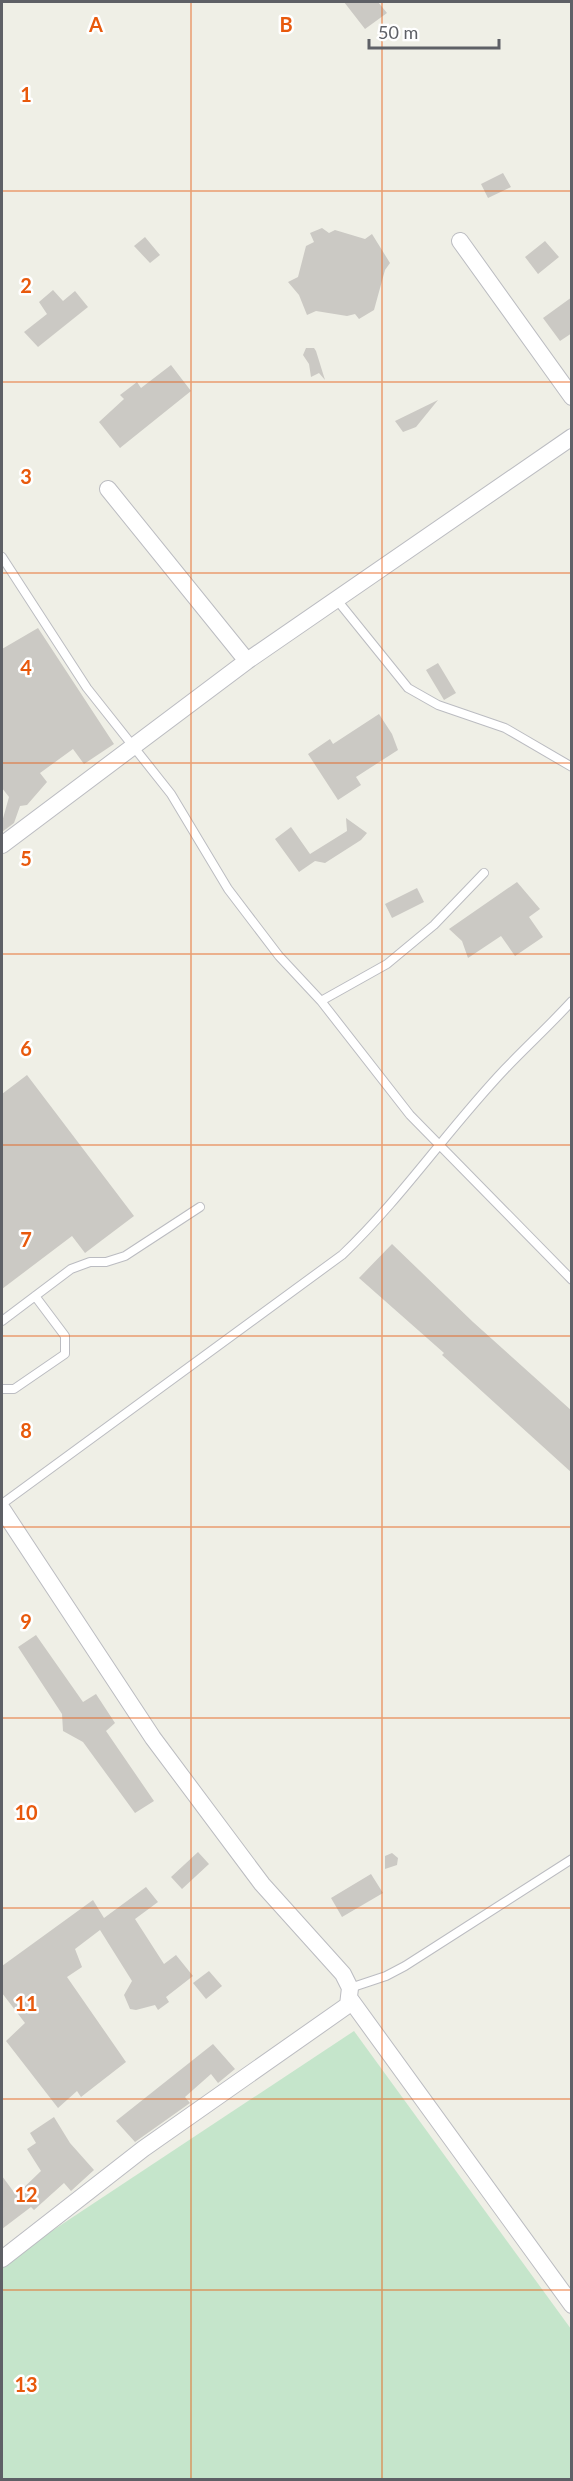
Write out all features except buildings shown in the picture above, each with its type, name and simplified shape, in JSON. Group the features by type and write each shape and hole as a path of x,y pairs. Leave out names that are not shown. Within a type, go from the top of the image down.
{"street":[{"path":"460,241 572,397"},
{"path":"2,845 247,661 572,437"},
{"path":"108,489 247,661"},
{"path":"4,1520 153,1738 262,1884 343,1974 350,1993 572,2305"},
{"path":"2,2259 143,2149 348,2005 350,1993"}],"lane":[{"path":"2,557 87,688 171,794 228,889 279,956 321,1001 410,1115 572,1280"},
{"path":"338,600 408,688 438,705 505,728 572,767"},
{"path":"321,1001 387,964 434,925 483,873"},
{"path":"2,1504 342,1255 380,1220 505,1069 572,1001"},
{"path":"2,1321 71,1269 90,1262 106,1262 125,1256 200,1207"},
{"path":"2,1389 15,1389 64,1354 65,1336 35,1296"},
{"path":"350,1993 405,1966 572,1860"}],"green space":[{"path":"354,2031 571,2329 571,2479 2,2480 2,2264"}]}
